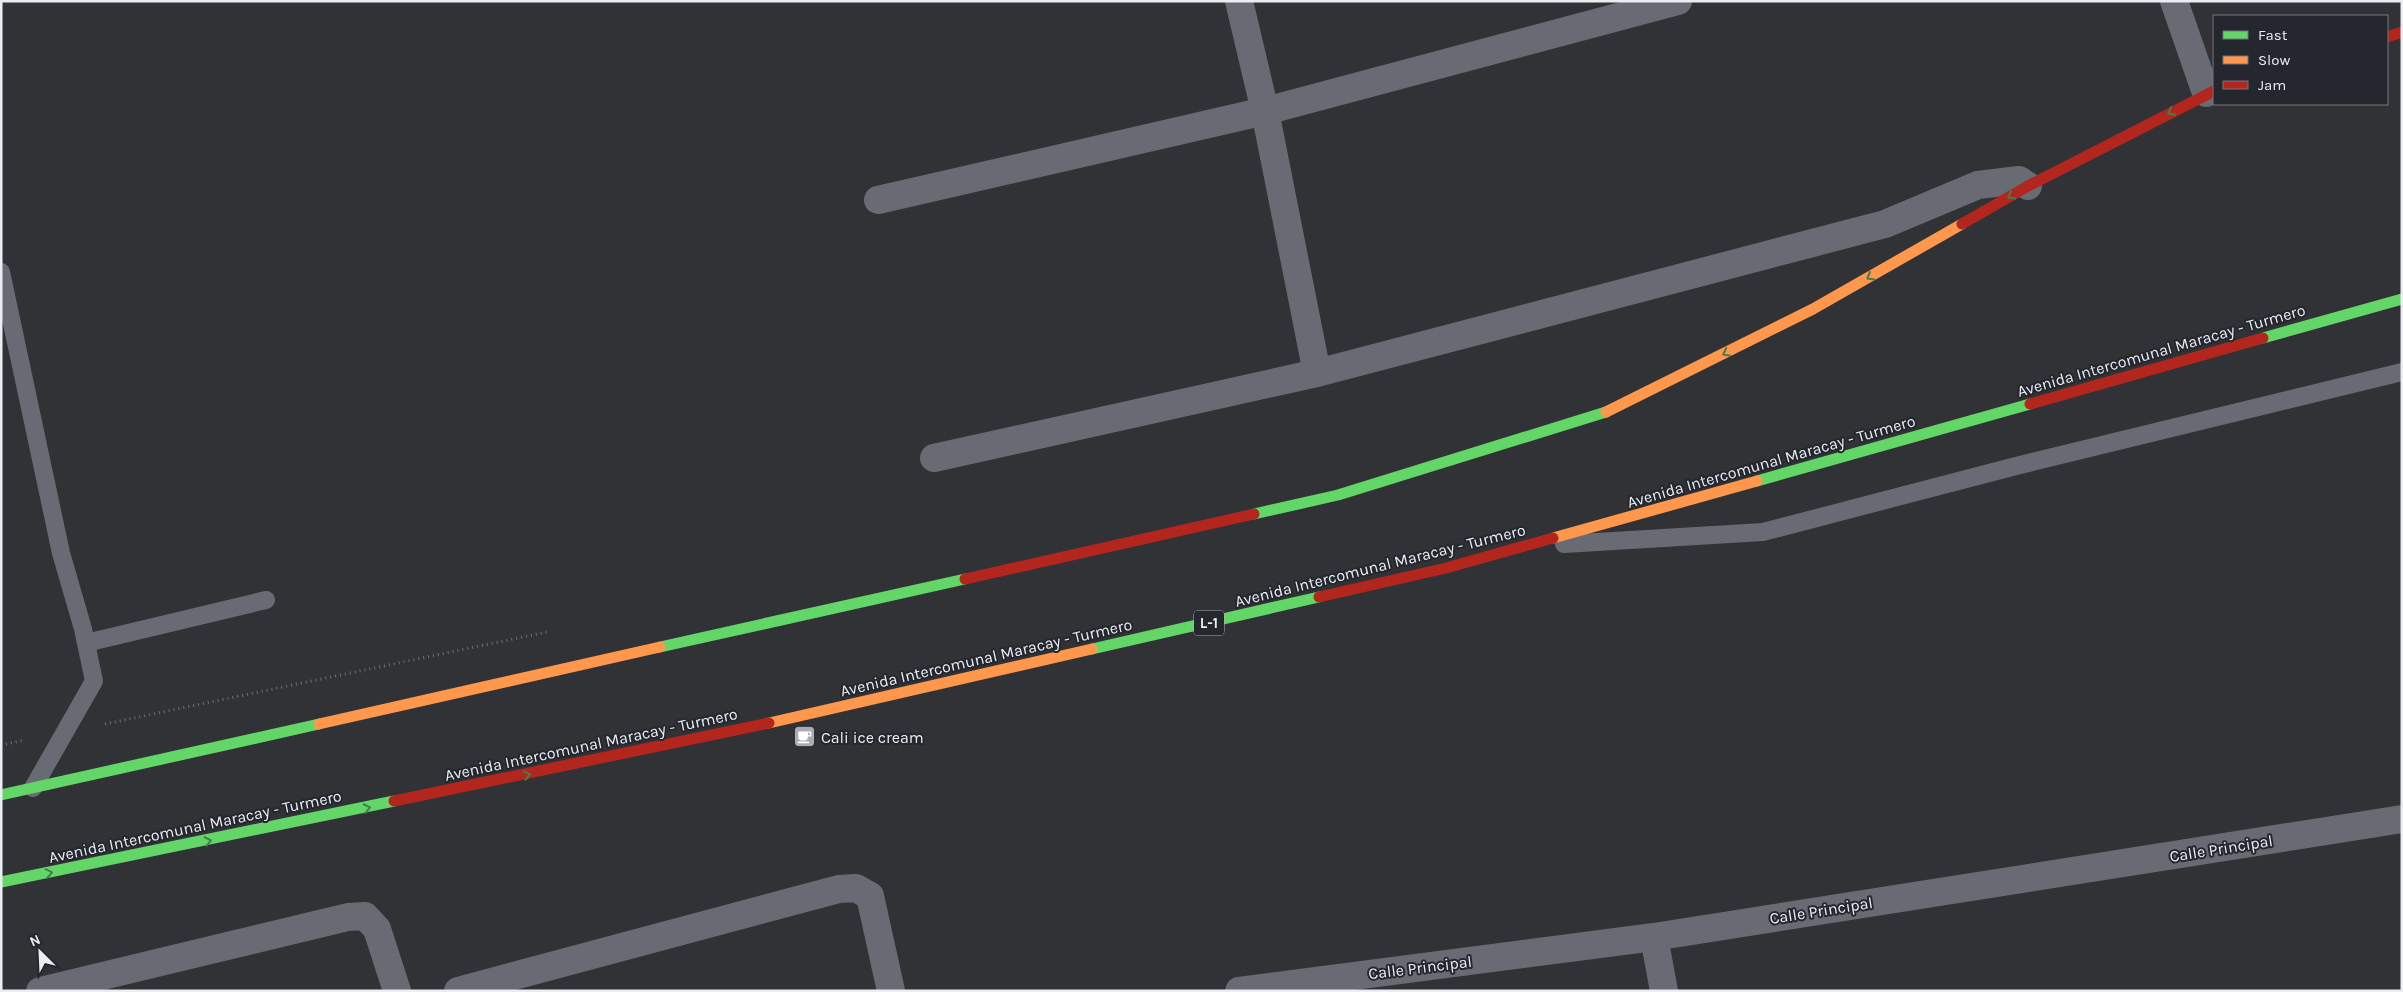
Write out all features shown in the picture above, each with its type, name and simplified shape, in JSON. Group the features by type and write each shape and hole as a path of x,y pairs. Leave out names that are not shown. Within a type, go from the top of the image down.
{"main road":[{"path":"2388,37 2402,32"},
{"path":"1,794 1347,493 1601,416 1813,309 2028,186 2210,92"},
{"name":"Avenida Intercomunal Maracay - Turmero","path":"1,882 731,732 1427,573 1529,546 2402,299"}],"street":[{"path":"1239,1 1265,111 1317,373"},
{"path":"878,200 1265,111 1678,1"},
{"path":"2174,1 2210,92"},
{"path":"934,458 1317,373 1885,224 1978,185 2020,180 2028,186"},
{"name":"Calle Principal","path":"1239,991 1654,937 2402,819"},
{"path":"458,991 839,889 856,888 870,896 891,991"},
{"path":"40,991 112,982 348,917 365,916 377,929 397,991"},
{"path":"1654,937 1664,991"}],"lane":[{"path":"1,272 61,553 86,643 94,681 33,788"},
{"path":"1529,546 1764,532 2016,466 2402,372"},
{"path":"86,643 266,600"}],"path":[{"path":"1,745 547,632"}],"traffic: fast":[{"path":"2263,338 2402,299"},
{"path":"1757,481 2030,404"},
{"path":"1254,514 1338,495 1606,412"},
{"path":"660,647 965,579"},
{"path":"1092,649 1319,597"},
{"path":"1,795 319,724"},
{"path":"1,882 394,801"}],"traffic: slow":[{"path":"1606,412 1813,309 1962,224"},
{"path":"1553,538 1757,481"},
{"path":"319,724 660,647"},
{"path":"769,723 1092,649"}],"traffic: jam":[{"path":"2388,37 2402,32"},
{"path":"1962,224 2028,186 2213,92"},
{"path":"2030,404 2263,338"},
{"path":"965,579 1254,514"},
{"path":"1319,597 1446,568 1553,538"},
{"path":"394,801 769,723"}],"place":[{"name":"Cali ice cream","path":"805,737"}]}
